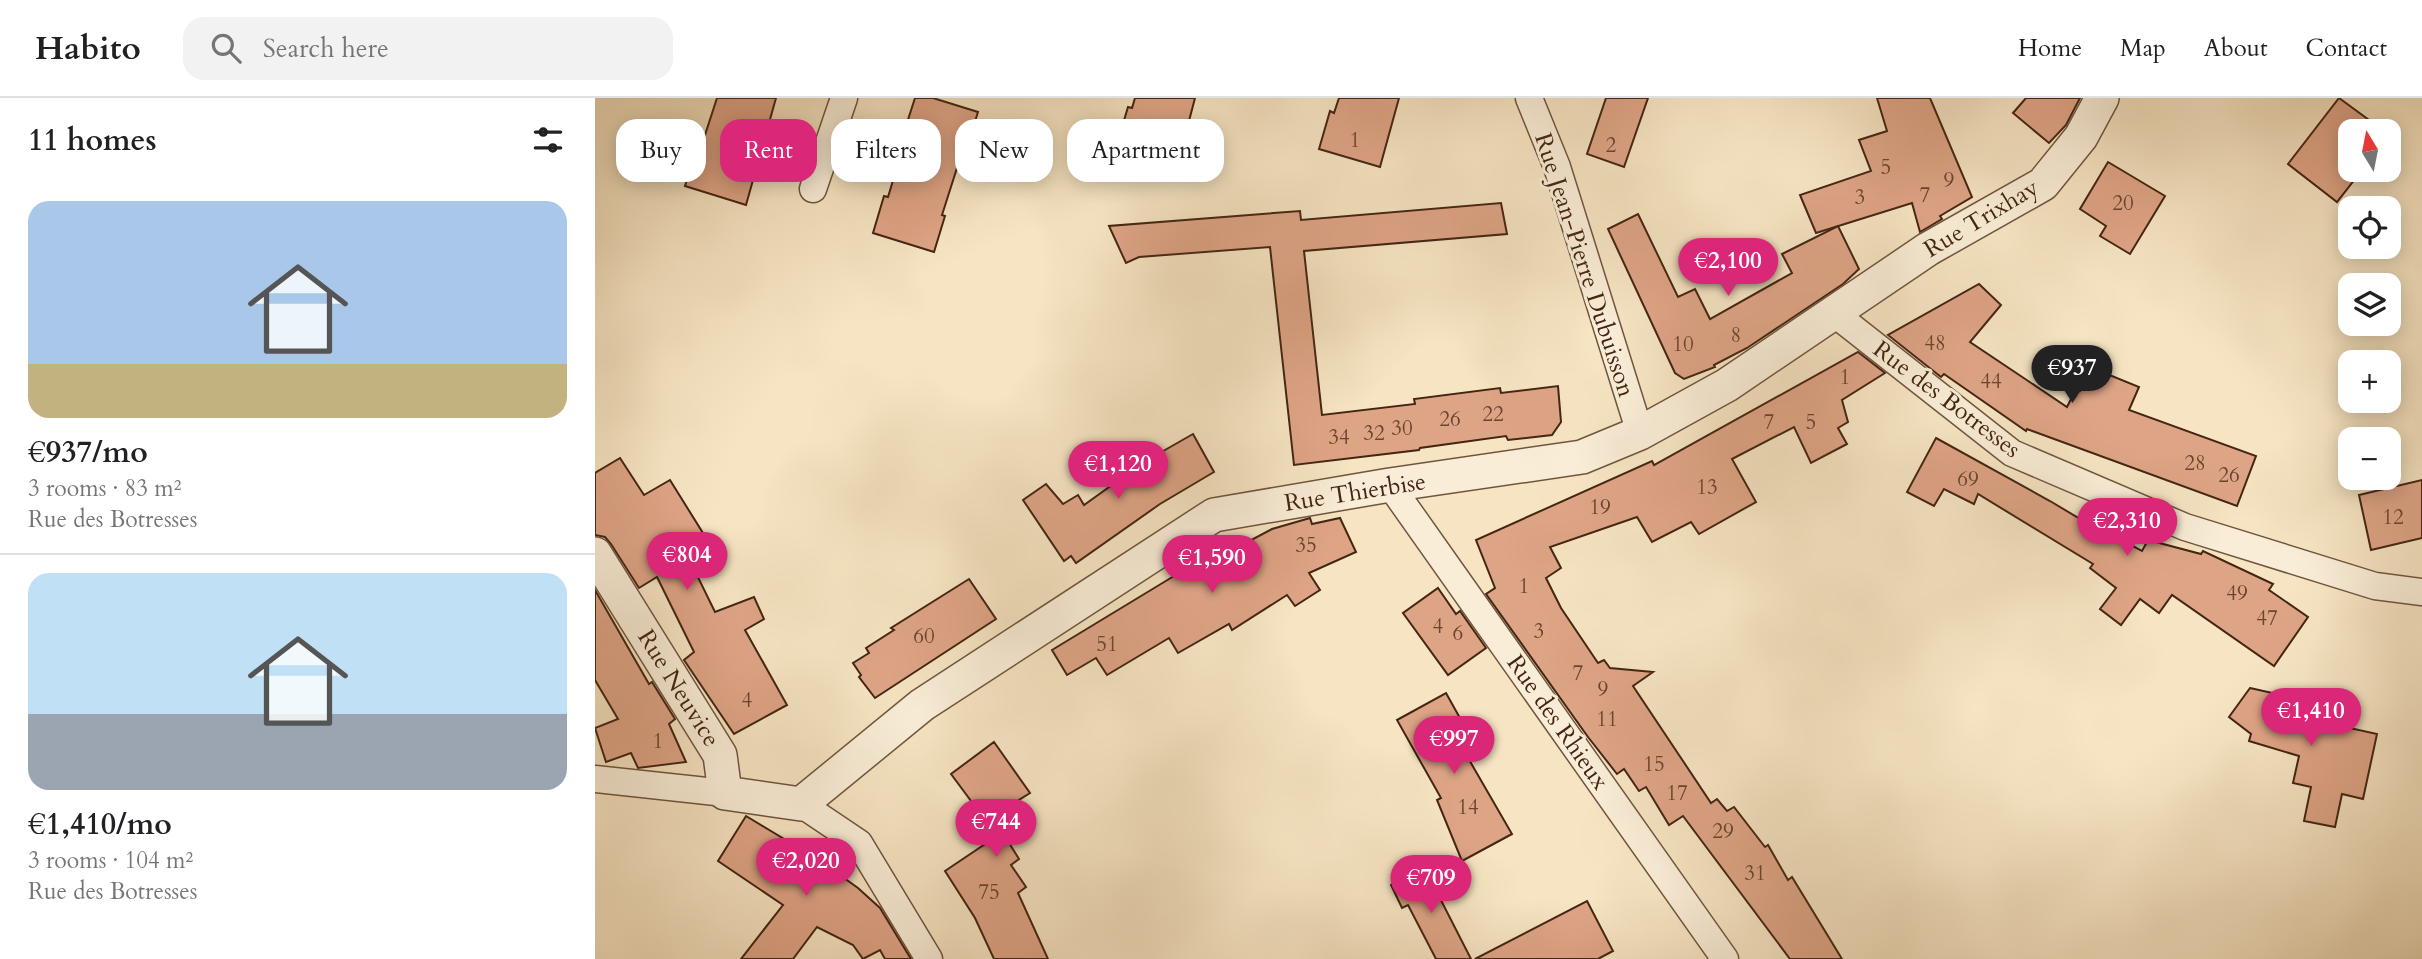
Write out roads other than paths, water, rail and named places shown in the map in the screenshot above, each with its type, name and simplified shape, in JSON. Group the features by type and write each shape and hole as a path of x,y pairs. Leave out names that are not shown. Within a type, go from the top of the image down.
{"street":[{"path":"813,189 843,98"},
{"name":"Rue Jean-Pierre Dubuisson","path":"1529,98 1557,167 1640,433"},
{"name":"Rue Trixhay","path":"1835,314 1928,249 2043,184 2081,137 2102,98"},
{"name":"Rue Thierbise","path":"801,804 922,705 1214,515 1390,485 1582,457 1640,433 1727,386 1835,314"},
{"name":"Rue des Botresses","path":"1835,314 2012,453 2185,527 2375,586 2422,592"},
{"name":"Rue des Rhieux","path":"1390,485 1725,959"},
{"name":"Rue Neuvice","path":"595,554 720,755 725,793"},
{"path":"595,779 801,804 859,843 929,959"}]}
